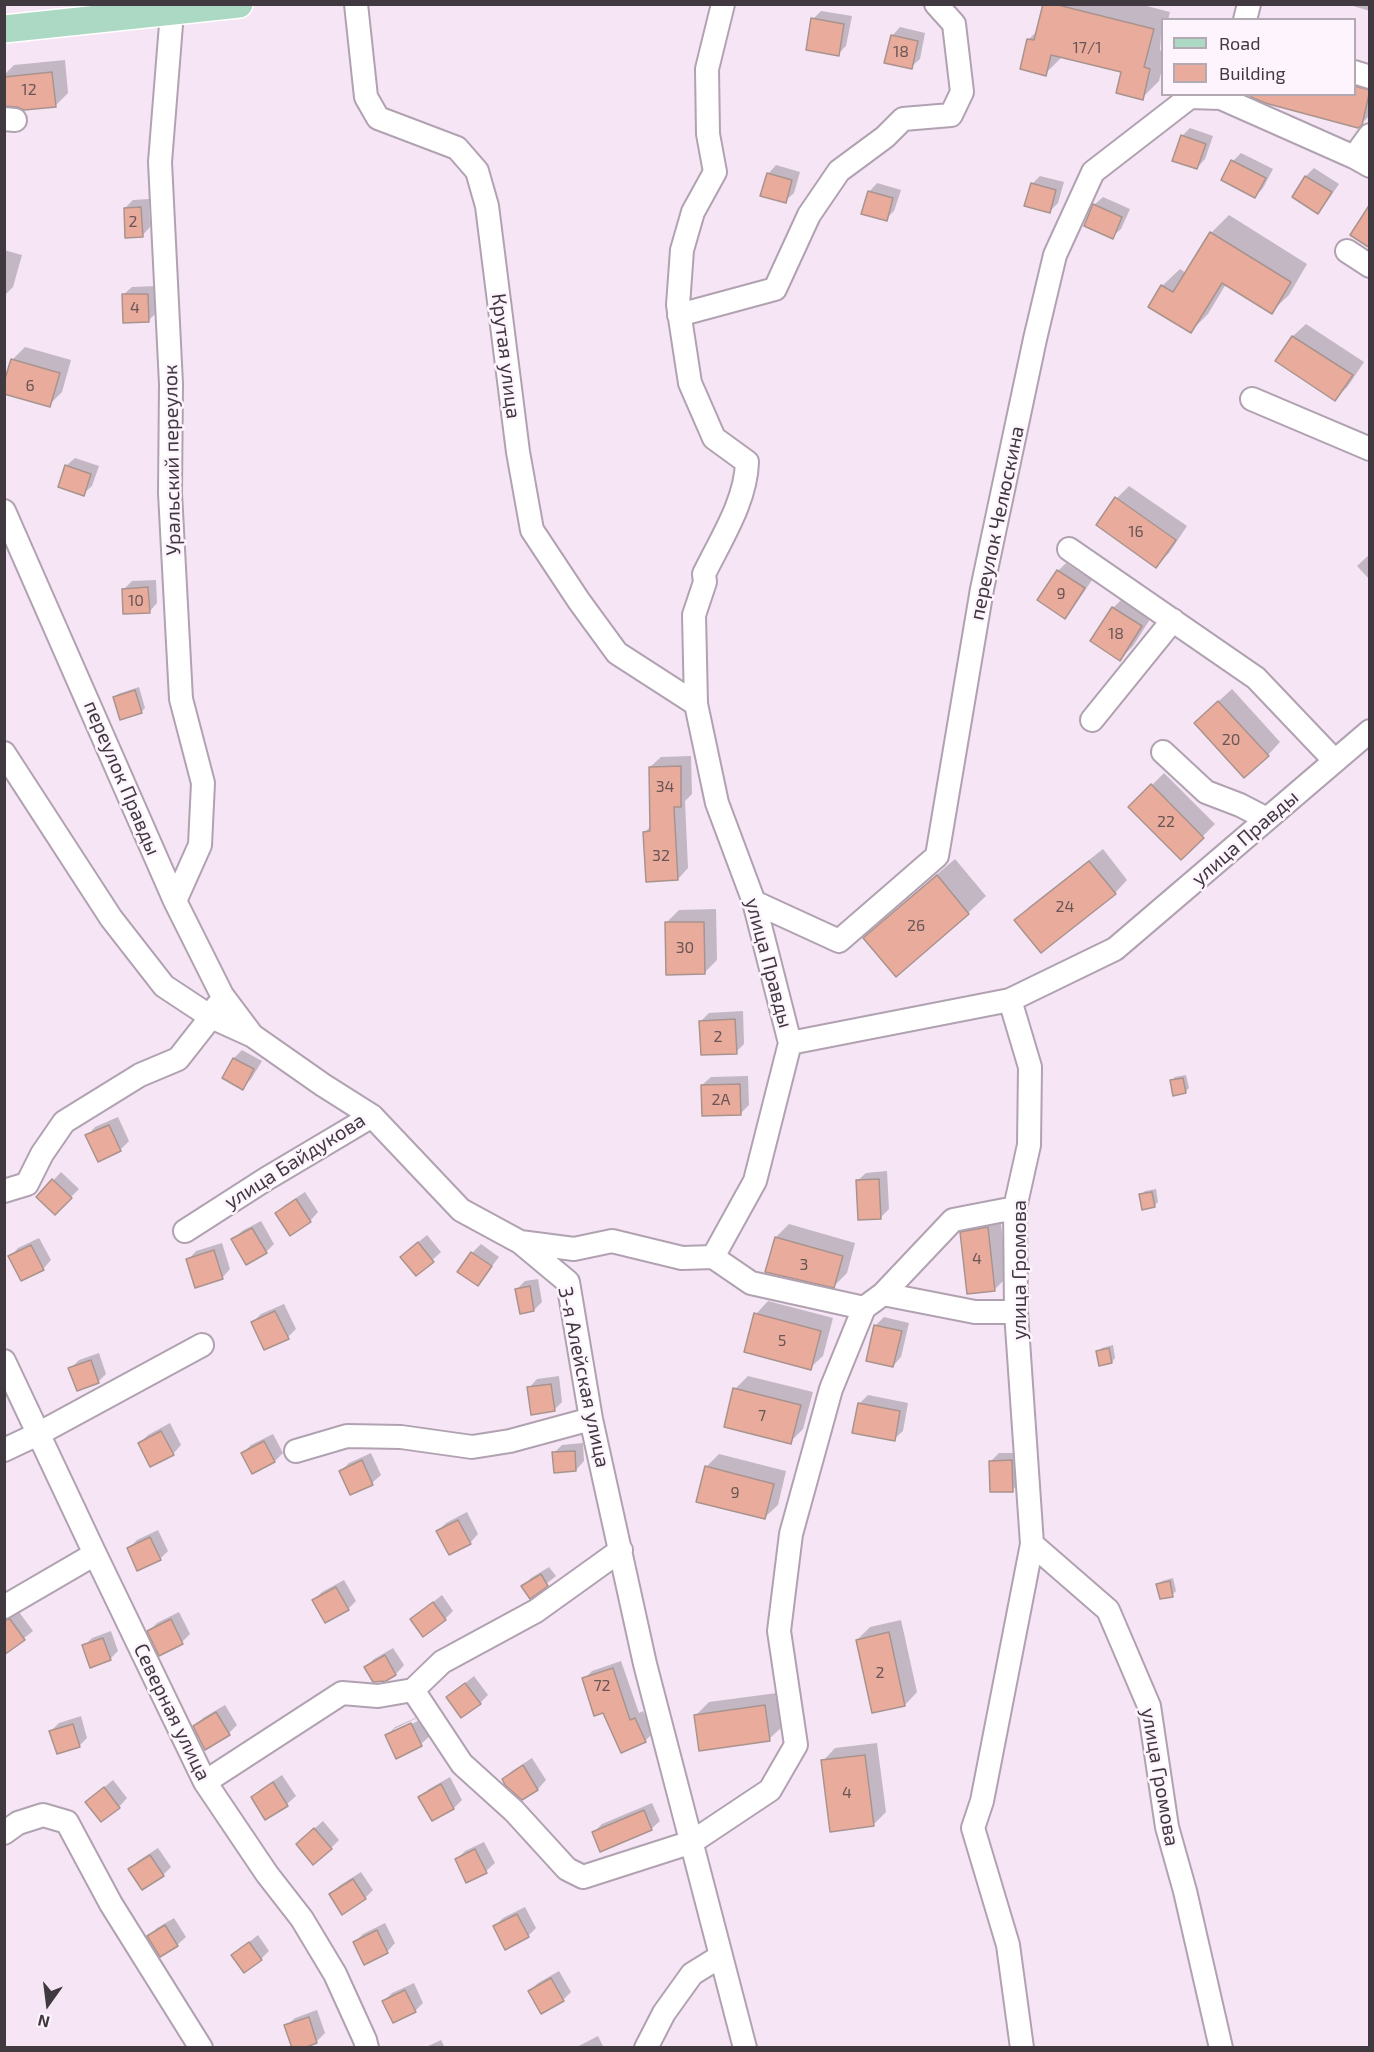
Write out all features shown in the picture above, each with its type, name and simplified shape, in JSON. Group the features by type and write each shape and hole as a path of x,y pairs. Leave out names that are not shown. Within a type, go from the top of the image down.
{"main road":[{"path":"4,28 240,4"}],"street":[{"name":"Крутая улица","path":"356,4 366,97 378,118 458,148 477,171 487,206 518,452 532,530 617,653 696,705"},
{"name":"улица Правды","path":"723,4 707,69 708,134 715,172 693,212 682,250 678,305 690,383 714,438 747,462 747,480 704,574 705,582 694,615 696,705 717,803 754,902 790,1043 1010,1000 1115,949 1370,731"},
{"path":"679,315 775,289 809,215 839,171 885,137 903,119 951,115 962,92 954,24 936,4"},
{"name":"Уральский переулок","path":"172,12 160,162 171,384 170,493 181,699 203,783 200,845 175,900"},
{"name":"переулок Челюскина","path":"754,902 839,940 937,856 982,589 1055,255 1093,172 1190,97 1222,96 1362,161"},
{"path":"1362,161 1370,135"},
{"path":"1347,251 1370,266"},
{"path":"1252,399 1370,448"},
{"name":"переулок Правды","path":"4,511 175,900 222,995 253,1036"},
{"path":"1069,549 1256,678 1335,761"},
{"path":"1092,720 1173,620"},
{"name":"улица Байдукова","path":"4,753 11,777 111,918 164,986 211,1017 253,1036 372,1116 266,1179 185,1231"},
{"path":"1163,753 1206,792 1240,805 1267,819"},
{"path":"4,1191 27,1184 42,1154 64,1122 140,1075 178,1059 211,1017 222,995"},
{"name":"улица Громова","path":"1010,1000 1030,1067 1029,1145 1015,1208 1016,1312 1032,1544 982,1801 973,1828 1008,1945 1022,2048"},
{"path":"713,1257 755,1181 790,1043"},
{"path":"372,1116 461,1210 520,1242 574,1249 612,1241 682,1258 713,1257 751,1283 864,1308"},
{"path":"413,1690 462,1764 513,1811 567,1869 583,1877 692,1842 770,1790 796,1745 779,1631 791,1534 831,1389 864,1308 883,1294 953,1220 1015,1208"},
{"name":"3-я Алейская улица","path":"520,1242 568,1281 591,1419 645,1664 692,1842"},
{"path":"883,1294 975,1312 1016,1312"},
{"path":"4,1450 202,1345"},
{"name":"Северная улица","path":"4,1361 206,1782 267,1875 302,1918 335,1974 367,2048"},
{"path":"296,1451 346,1436 401,1437 472,1447 510,1441 591,1419"},
{"name":"улица Громова","path":"1032,1544 1108,1610 1149,1706 1167,1827 1185,1891 1221,2048"},
{"path":"206,1782 342,1693 378,1696 413,1690 442,1662 536,1611 621,1550"},
{"path":"4,1607 95,1554"},
{"path":"4,1833 18,1823 43,1815 67,1822 111,1904 201,2048"},
{"path":"692,1842 745,2048"},
{"path":"646,2048 664,2013 693,1974 721,1956"}],"building":[{"path":"1043,4 1054,4 1154,29 1144,67 1150,69 1143,100 1116,93 1121,72 1051,55 1046,76 1020,69 1027,39 1034,40"},
{"path":"811,18 844,24 839,56 806,50"},
{"path":"891,35 918,41 912,69 884,63"},
{"path":"52,72 56,107 24,110 4,106 4,77"},
{"path":"1356,86 1370,90 1362,125 1358,128 1265,103 1251,97 1356,96"},
{"path":"1181,135 1206,144 1197,169 1172,161"},
{"path":"1231,160 1266,178 1255,198 1221,180"},
{"path":"767,173 792,180 786,203 760,196"},
{"path":"1305,176 1332,192 1318,214 1292,197"},
{"path":"1031,183 1056,190 1050,213 1024,206"},
{"path":"868,191 893,198 887,221 861,214"},
{"path":"1093,204 1122,217 1113,239 1084,226"},
{"path":"1370,204 1370,248 1350,235"},
{"path":"141,207 143,237 125,238 124,208"},
{"path":"1210,232 1291,282 1272,314 1222,283 1191,333 1148,307 1161,285 1173,292"},
{"path":"122,294 148,294 149,322 123,323"},
{"path":"1292,336 1353,375 1335,401 1275,361"},
{"path":"11,359 60,373 50,407 4,394 4,382"},
{"path":"65,465 91,474 84,496 58,487"},
{"path":"1115,497 1176,540 1156,568 1096,525"},
{"path":"1057,570 1085,588 1065,619 1037,600"},
{"path":"148,587 150,613 123,614 122,589"},
{"path":"1112,607 1142,626 1120,661 1090,641"},
{"path":"135,690 142,713 120,720 113,697"},
{"path":"1218,701 1269,756 1244,778 1194,723"},
{"path":"681,766 681,807 674,807 678,880 646,882 643,832 650,831 649,767"},
{"path":"1151,784 1204,838 1181,860 1128,807"},
{"path":"1089,861 1116,894 1041,953 1014,920"},
{"path":"937,875 969,914 896,977 863,938"},
{"path":"665,922 704,922 705,974 666,975"},
{"path":"735,1019 737,1054 701,1055 699,1021"},
{"path":"233,1058 254,1069 243,1090 222,1078"},
{"path":"1183,1078 1186,1093 1173,1096 1170,1080"},
{"path":"740,1084 741,1115 702,1116 701,1085"},
{"path":"109,1125 121,1151 98,1162 85,1135"},
{"path":"52,1179 72,1198 55,1215 36,1197"},
{"path":"879,1179 881,1219 858,1220 856,1180"},
{"path":"1152,1192 1155,1207 1142,1210 1139,1194"},
{"path":"296,1199 311,1222 290,1236 275,1213"},
{"path":"988,1227 995,1291 967,1294 960,1232"},
{"path":"252,1228 267,1253 246,1265 231,1239"},
{"path":"775,1237 843,1256 834,1288 765,1272"},
{"path":"418,1242 434,1262 416,1276 400,1257"},
{"path":"31,1245 44,1270 21,1281 8,1256"},
{"path":"214,1250 223,1279 195,1288 186,1259"},
{"path":"471,1252 492,1266 478,1286 457,1272"},
{"path":"530,1286 534,1311 520,1314 515,1289"},
{"path":"275,1311 289,1339 264,1350 251,1322"},
{"path":"754,1313 821,1331 811,1370 744,1352"},
{"path":"874,1325 902,1331 893,1367 866,1361"},
{"path":"1109,1348 1112,1363 1099,1366 1096,1351"},
{"path":"91,1360 99,1383 77,1391 68,1368"},
{"path":"551,1384 555,1411 531,1415 527,1387"},
{"path":"733,1388 801,1405 791,1444 724,1427"},
{"path":"858,1403 900,1411 895,1441 852,1433"},
{"path":"161,1431 174,1455 150,1467 138,1443"},
{"path":"264,1441 275,1462 252,1474 241,1453"},
{"path":"575,1451 576,1471 554,1473 552,1452"},
{"path":"362,1460 373,1485 350,1495 339,1471"},
{"path":"1012,1460 1013,1492 990,1492 989,1461"},
{"path":"705,1466 774,1484 765,1519 696,1502"},
{"path":"458,1520 471,1544 449,1555 436,1531"},
{"path":"150,1537 161,1560 137,1571 127,1548"},
{"path":"541,1574 548,1586 530,1599 521,1586"},
{"path":"1170,1581 1173,1597 1160,1599 1156,1584"},
{"path":"336,1587 349,1610 325,1623 312,1600"},
{"path":"433,1602 446,1620 423,1637 410,1619"},
{"path":"10,1619 25,1640 4,1655 4,1620"},
{"path":"171,1619 183,1644 159,1656 147,1631"},
{"path":"889,1632 905,1706 872,1713 856,1640"},
{"path":"103,1638 111,1660 90,1668 82,1645"},
{"path":"385,1655 396,1675 386,1681 373,1682 364,1667"},
{"path":"613,1668 630,1720 635,1718 646,1742 621,1753 603,1713 594,1716 582,1678"},
{"path":"465,1683 481,1704 461,1718 446,1697"},
{"path":"765,1705 770,1741 699,1751 694,1715"},
{"path":"216,1712 230,1735 205,1750 193,1726"},
{"path":"411,1723 422,1746 396,1759 385,1735"},
{"path":"73,1724 80,1747 57,1754 49,1731"},
{"path":"865,1755 874,1826 830,1832 821,1760"},
{"path":"523,1765 538,1790 522,1800 505,1785 502,1779"},
{"path":"273,1782 288,1806 265,1820 251,1797"},
{"path":"441,1784 454,1809 432,1821 418,1797"},
{"path":"104,1787 120,1808 101,1822 85,1802"},
{"path":"644,1810 652,1830 600,1852 592,1832"},
{"path":"314,1828 332,1849 313,1865 296,1844"},
{"path":"475,1849 487,1873 466,1883 455,1859"},
{"path":"150,1855 164,1876 142,1890 128,1869"},
{"path":"353,1879 366,1899 342,1915 329,1894"},
{"path":"517,1914 529,1937 505,1950 493,1926"},
{"path":"165,1925 178,1946 160,1957 147,1936"},
{"path":"377,1930 388,1953 364,1965 353,1942"},
{"path":"249,1942 262,1960 244,1973 231,1955"},
{"path":"551,1978 564,2001 541,2014 528,1991"},
{"path":"405,1990 416,2012 393,2023 382,2001"},
{"path":"309,2017 317,2043 304,2048 292,2048 284,2025"}]}
